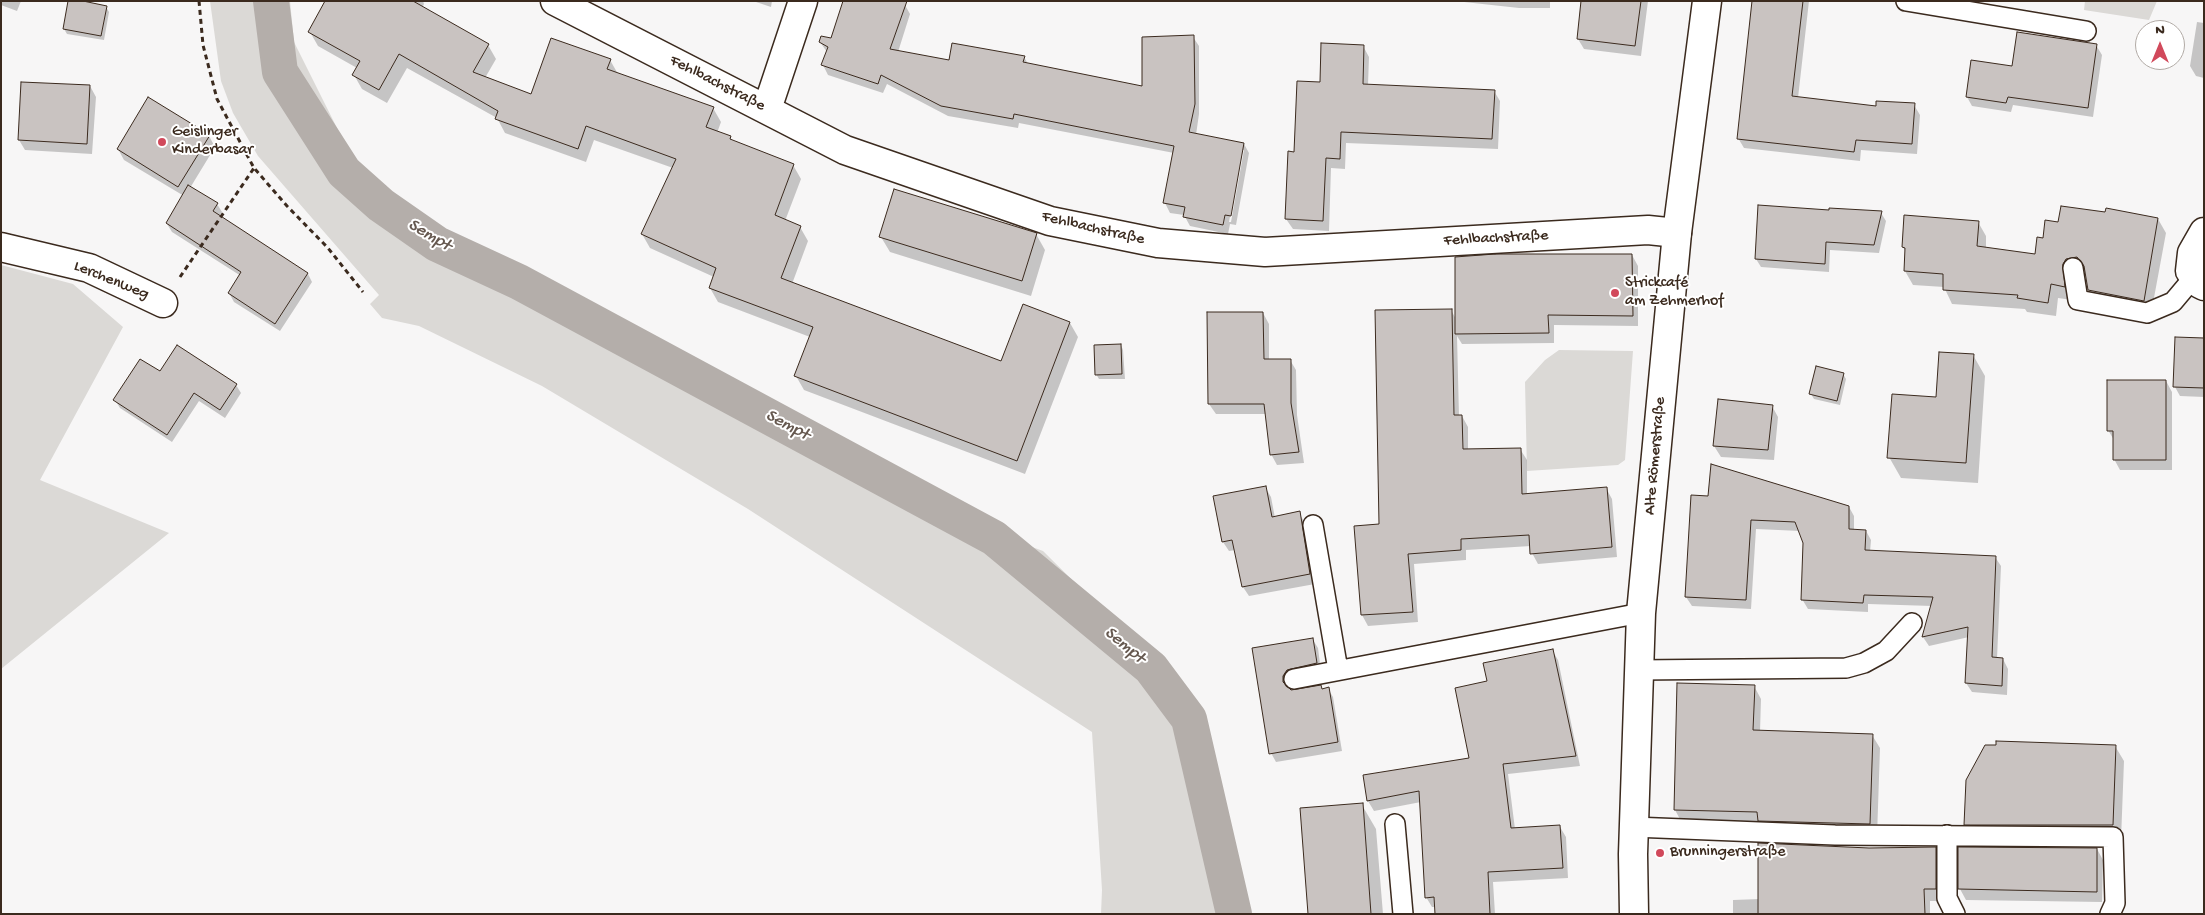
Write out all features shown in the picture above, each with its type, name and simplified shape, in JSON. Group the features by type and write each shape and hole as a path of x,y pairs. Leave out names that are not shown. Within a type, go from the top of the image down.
{"street":[{"name":"Fehlbachstraße","path":"555,1 844,150 1050,221 1158,243 1265,252 1648,230 1677,233"},
{"path":"767,109 803,1"},
{"name":"Alte Römerstraße","path":"1634,914 1634,827 1641,613 1677,233 1707,1"},
{"path":"2199,281 2190,271 2192,253 2204,232"},
{"name":"Lerchenweg","path":"1,247 89,268 163,302"}],"lane":[{"path":"1906,1 2086,31"},
{"path":"2073,268 2078,300 2147,313 2173,302 2199,281"},
{"path":"1312,525 1338,670"},
{"path":"1294,679 1641,613"},
{"path":"1638,670 1846,668 1864,663 1886,650 1912,623"},
{"path":"1395,824 1403,914"},
{"path":"1634,827 1835,835 2113,837 2115,903 2110,914"},
{"path":"1947,835 1947,898 1955,914"}],"path":[{"path":"200,1 203,45 217,99 254,168 287,206 328,248 363,292"},
{"path":"163,302 254,168"}],"shaded area":[{"path":"210,1 290,1 294,42 352,158 470,271 869,487 1043,551 1161,668 1243,914 1101,914 1102,890 1092,732 748,509 542,386 419,326 382,318 370,304 379,295 258,156 233,113 221,81"},
{"path":"2085,1 2157,1 2149,20 2084,10"},
{"path":"1,265 73,284 123,327 40,480 169,533 1,669"},
{"path":"1559,350 1633,351 1625,460 1618,465 1527,471 1525,382 1545,360"}],"building":[{"path":"68,1 83,1 107,6 101,36 63,29"},
{"path":"325,1 413,1 489,44 473,72 531,94 551,38 611,59 607,69 714,107 706,127 731,136 730,139 794,164 775,215 801,226 781,278 1001,361 1023,304 1070,322 1017,461 794,376 813,327 709,288 716,268 641,234 676,159 586,126 578,149 495,119 498,111 399,54 379,90 352,75 360,61 308,32"},
{"path":"843,1 907,1 890,49 949,60 952,43 1025,56 1023,62 1142,86 1142,37 1194,35 1195,104 1189,132 1244,143 1231,216 1225,215 1223,225 1183,217 1185,207 1163,203 1174,146 1014,114 1013,119 941,106 881,75 878,84 821,65 828,47 819,42 821,36 831,38"},
{"path":"1581,1 1641,1 1635,46 1577,39"},
{"path":"1752,1 1803,1 1792,96 1876,106 1876,101 1915,103 1912,144 1856,140 1854,152 1737,139"},
{"path":"2017,32 2097,44 2088,108 2008,97 2006,103 1966,97 1971,60 2012,66"},
{"path":"1321,43 1364,45 1363,84 1495,90 1492,139 1341,132 1340,159 1326,158 1323,221 1285,219 1288,151 1294,152 1297,81 1320,82"},
{"path":"21,82 90,85 87,144 18,140"},
{"path":"148,97 210,135 178,187 117,149"},
{"path":"188,185 218,203 213,211 308,273 275,324 228,293 241,272 166,223"},
{"path":"894,189 1037,233 1022,281 879,237"},
{"path":"1758,205 1829,210 1829,208 1882,211 1874,245 1826,242 1825,264 1755,259"},
{"path":"2061,206 2105,212 2106,208 2158,218 2144,301 2088,290 2084,266 2077,257 2066,259 2063,264 2065,287 2051,284 2048,303 2017,298 2018,295 1943,290 1943,274 1904,271 1905,248 1902,247 1904,215 1979,221 1977,246 2035,254 2037,237 2043,238 2045,220 2058,222"},
{"path":"1495,254 1632,254 1633,316 1548,315 1549,333 1455,334 1455,257"},
{"path":"1452,309 1454,415 1462,415 1463,449 1521,448 1522,494 1607,487 1612,547 1530,554 1529,535 1461,539 1461,550 1408,554 1413,612 1361,615 1354,526 1379,524 1375,310"},
{"path":"1207,312 1263,312 1264,359 1291,359 1291,403 1299,452 1270,455 1264,404 1208,404"},
{"path":"2175,337 2204,338 2204,388 2173,387"},
{"path":"1121,344 1122,374 1095,375 1094,345"},
{"path":"177,345 237,384 220,410 194,393 167,435 113,400 140,359 160,371"},
{"path":"1939,352 1974,354 1966,463 1887,458 1892,394 1936,397"},
{"path":"1816,366 1844,373 1837,401 1809,394"},
{"path":"2107,380 2166,380 2166,460 2113,460 2113,431 2107,431"},
{"path":"1718,399 1773,405 1768,450 1713,446"},
{"path":"1711,464 1849,506 1849,529 1866,530 1865,550 1996,556 1992,657 2003,658 2002,686 1965,683 1968,627 1922,637 1933,597 1864,595 1863,603 1801,600 1803,543 1795,522 1751,520 1746,600 1685,597 1691,495 1708,496"},
{"path":"1266,486 1272,517 1300,511 1310,574 1242,587 1232,540 1222,542 1213,496"},
{"path":"1313,638 1317,663 1287,670 1283,676 1283,682 1291,690 1321,685 1322,689 1329,687 1338,742 1269,754 1252,648"},
{"path":"1553,649 1576,756 1503,764 1511,828 1560,825 1563,868 1488,872 1490,914 1435,914 1434,897 1425,898 1419,791 1367,801 1363,775 1469,758 1455,688 1487,681 1483,663"},
{"path":"1677,683 1755,685 1753,730 1873,734 1870,824 1758,821 1757,812 1674,810"},
{"path":"1996,741 2116,745 2113,825 1964,825 1966,780 1985,745 1996,745"},
{"path":"1363,803 1371,914 1308,914 1300,808"},
{"path":"1758,843 1869,848 1936,847 1936,889 1924,889 1925,914 1758,914"},
{"path":"1958,847 2097,848 2097,892 1958,889"}],"waterway":[{"name":"Sempt","path":"271,1 280,72 344,172 381,205 437,244 519,282 994,538 1151,668 1189,719 1234,914"}],"place":[{"name":"Geislinger Kinderbasar","path":"162,142"},
{"name":"Strickcafé am Zehmerhof","path":"1615,293"},
{"name":"Brunningerstraße","path":"1660,853"}]}
